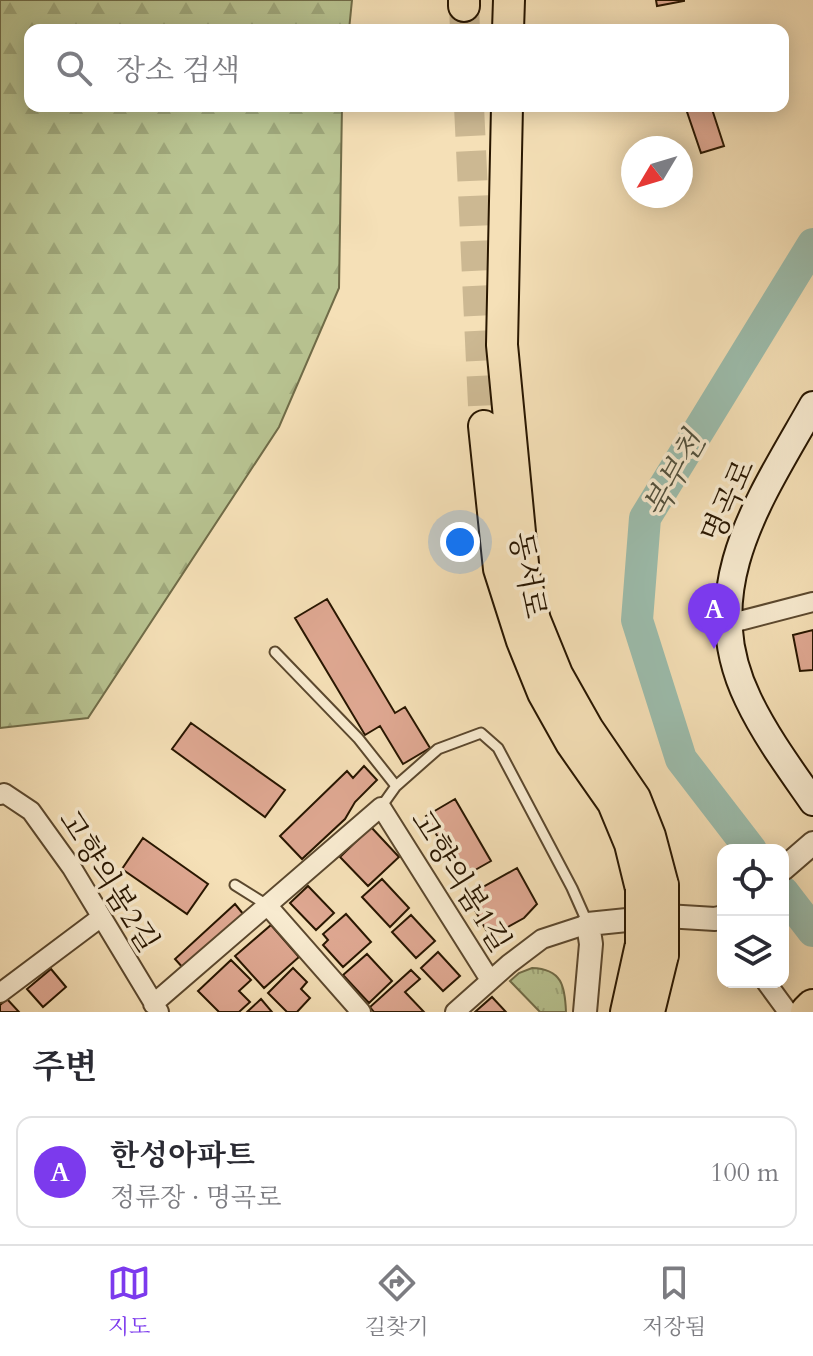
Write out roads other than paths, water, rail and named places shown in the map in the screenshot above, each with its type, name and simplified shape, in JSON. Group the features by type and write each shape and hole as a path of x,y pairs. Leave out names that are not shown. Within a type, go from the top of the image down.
{"highway":[{"path":"508,24 509,0"},
{"name":"동서로","path":"507,112 502,345 524,574 535,620 557,674 588,729 635,798 650,836 652,949 649,1012"},
{"name":"동서로","path":"484,426 499,569 522,641 543,693 571,743 613,803 652,887"},
{"name":"동서로","path":"626,1012 652,949"},
{"path":"808,1012 813,1007"}],"main road":[{"name":"명곡로","path":"813,405 743,535 728,592 728,624 737,673 749,700 813,802"}],"street":[{"path":"728,624 813,602"},
{"name":"고향의봄2길","path":"0,795 4,793 31,811 72,868 156,1008"},
{"name":"고향의봄1길","path":"156,1008 267,905 381,807 490,980 542,939 588,924"},
{"path":"789,864 813,843"},
{"path":"267,905 361,1012"},
{"path":"585,1012 591,944 588,924 666,916 717,921"},
{"path":"0,993 100,918"},
{"path":"455,1012 490,980"},
{"path":"770,988 788,1012"}],"lane":[{"path":"275,652 358,738 396,786"},
{"path":"381,807 396,786 438,749 481,733 498,748 588,924"},
{"path":"235,885 267,905"}],"waterway":[{"name":"북부천","path":"746,844 681,759 637,620 645,518 813,244"},
{"name":"북부천","path":"789,900 813,931"}],"tunnel":[{"path":"464,6 465,24"},
{"path":"469,112 484,426"}],"place":[{"name":"한성아파트","path":"714,649"}]}
